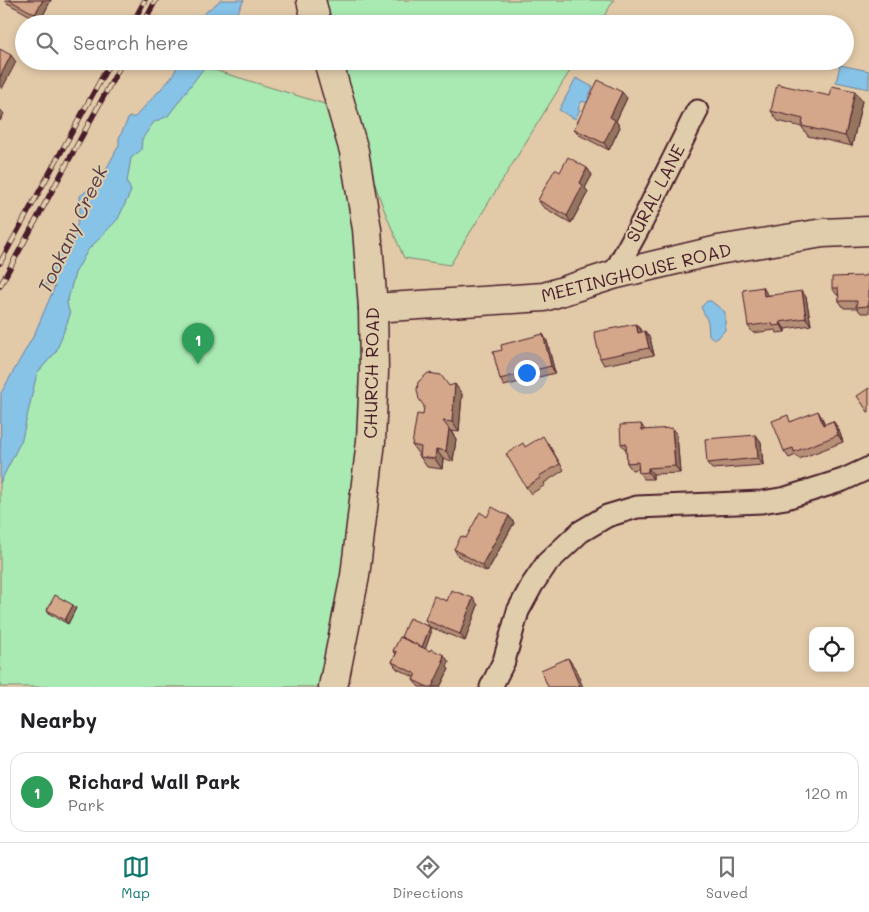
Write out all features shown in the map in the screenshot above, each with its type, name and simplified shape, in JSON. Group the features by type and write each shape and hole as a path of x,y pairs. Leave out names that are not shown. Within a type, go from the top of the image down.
{"main road":[{"path":"311,0 315,15"},
{"name":"CHURCH ROAD","path":"331,70 354,151 366,229 373,308 374,372 371,441 356,576 333,687"},
{"name":"MEETINGHOUSE ROAD","path":"373,308 544,297 613,275 718,250 823,233 869,231"}],"street":[{"name":"SURAL LANE","path":"613,275 642,222 697,110"},
{"path":"491,687 504,661 518,611 532,585 547,563 580,532 607,516 637,507 762,502 786,498 843,480 869,468"}],"green space":[{"path":"308,0 614,0 605,15 314,15"},
{"path":"194,70 214,70 334,107 349,165 364,345 352,522 321,687 0,687 0,482 63,293 149,121"},
{"path":"334,70 570,70 450,265 404,258 383,207"}],"water":[{"path":"221,0 244,0 236,15 202,15"},
{"path":"854,68 869,71 869,89 836,82 839,70 854,70"},
{"path":"176,70 202,70 168,116 154,122 142,139 141,150 131,158 127,182 131,191 118,219 88,250 75,273 67,303 70,315 56,352 37,373 22,439 0,483 1,393 34,335 55,286 45,285 55,262 77,225 80,196 101,179 119,145 119,138 129,117 135,117 172,77"},
{"path":"576,78 593,87 588,97 590,98 587,103 582,101 575,119 559,110"},
{"path":"707,301 711,301 725,312 725,330 718,338 714,339 709,335 708,322 701,307"}],"building":[{"path":"9,0 43,0 35,14"},
{"path":"0,49 11,55 0,77"},
{"path":"598,80 622,92 610,117 615,120 604,143 574,129"},
{"path":"777,84 830,96 832,86 855,91 845,136 802,126 803,119 771,111"},
{"path":"568,157 587,168 580,183 583,185 567,216 538,200 555,169 560,172"},
{"path":"868,272 868,306 856,307 857,301 839,301 838,288 832,288 832,277 865,276"},
{"path":"763,287 764,296 802,291 806,318 780,322 781,325 773,326 772,323 748,326 743,290"},
{"path":"636,324 638,333 645,331 649,348 600,358 594,332"},
{"path":"543,334 551,366 500,379 493,352 502,350 501,345"},
{"path":"428,373 441,375 449,386 455,384 452,422 443,421 449,429 446,451 436,449 435,459 420,457 421,447 412,445 417,414 423,415 424,406 419,399 418,382"},
{"path":"869,388 869,412 868,412 857,396"},
{"path":"818,411 823,425 833,421 838,435 794,452 793,448 784,451 772,421 788,415 790,422"},
{"path":"641,424 642,430 672,428 675,466 648,468 648,472 639,473 638,462 627,463 626,443 621,444 620,425"},
{"path":"756,435 758,458 707,463 705,439"},
{"path":"543,436 560,464 539,476 540,478 526,487 506,454 523,443 525,447"},
{"path":"492,507 509,516 482,565 454,549 461,536 466,538 480,512 487,517"},
{"path":"451,590 473,598 460,634 425,620 434,596 447,601"},
{"path":"55,595 73,605 65,620 47,610"},
{"path":"409,618 430,627 422,647 401,637"},
{"path":"400,637 430,651 431,649 444,655 442,661 444,662 432,687 413,680 416,674 392,662 397,652 393,651"},
{"path":"568,658 580,687 548,687 541,670"}],"railway":[{"path":"137,15 145,0"},
{"path":"148,15 156,0"},
{"path":"0,263 106,70"},
{"path":"0,286 118,70"}],"place":[{"name":"Richard Wall Park","path":"198,364"}],"water label":[{"name":"Tookany Creek","path":"72,229"}]}
